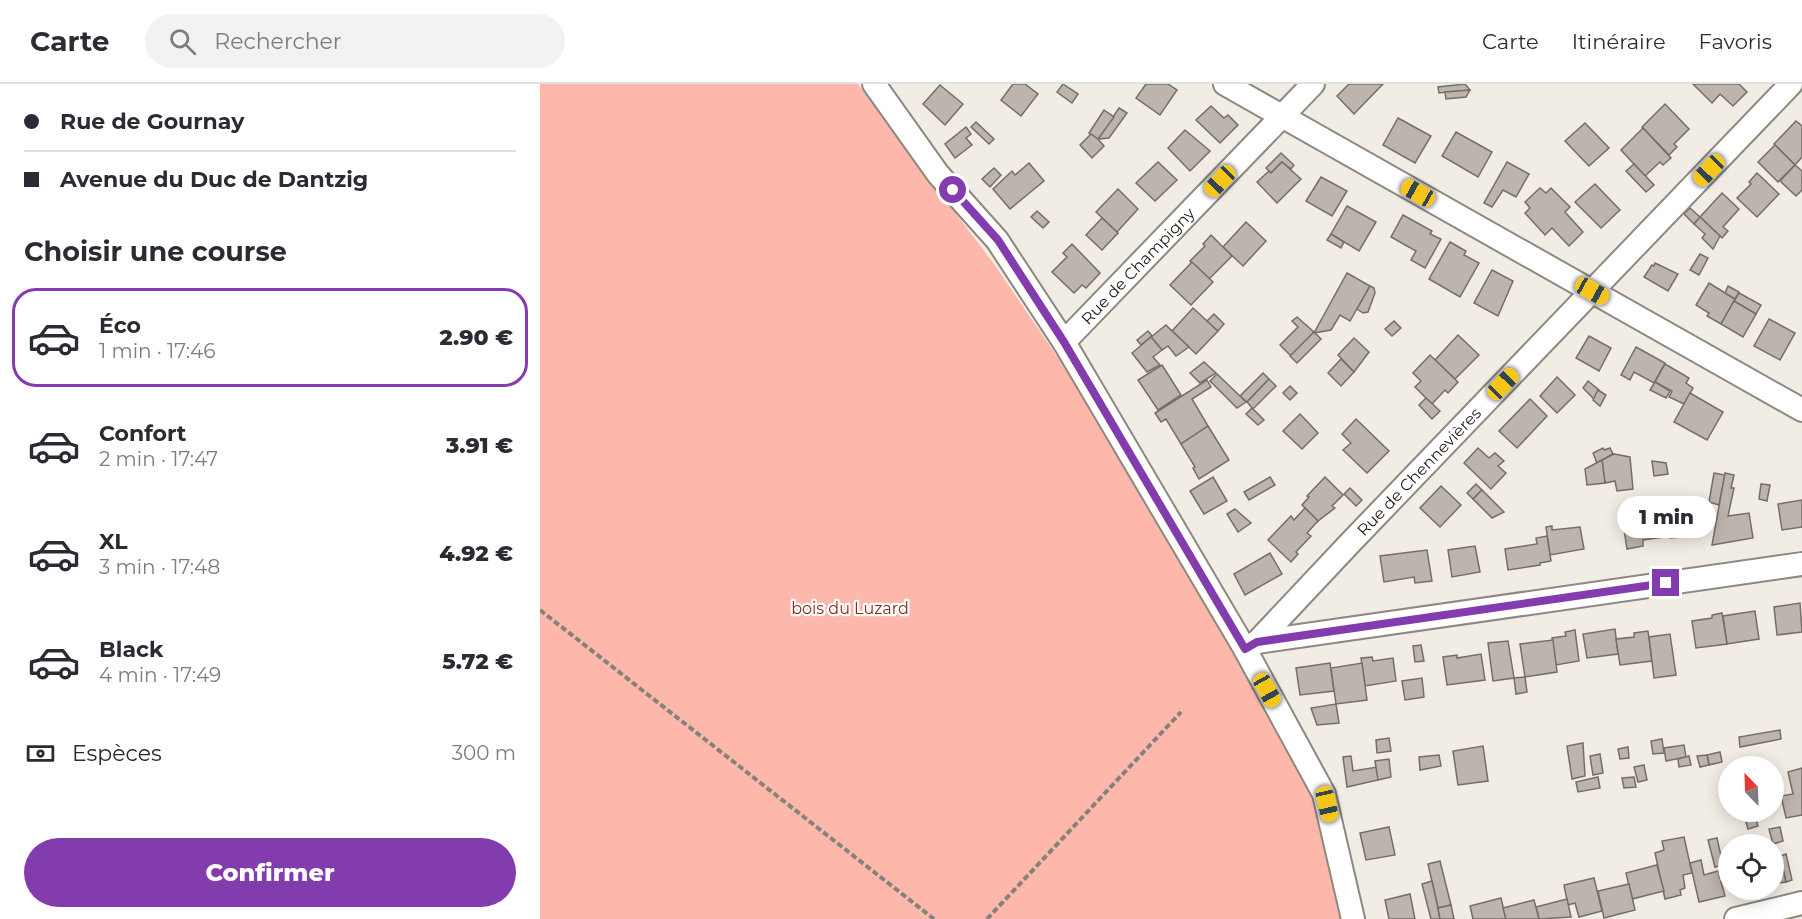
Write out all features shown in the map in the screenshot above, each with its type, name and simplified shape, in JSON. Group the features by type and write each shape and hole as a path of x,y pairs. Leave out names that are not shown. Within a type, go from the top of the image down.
{"street":[{"path":"874,84 938,174 998,240 1064,342 1251,645 1324,794 1353,919"},
{"path":"1225,84 1802,411"},
{"name":"Rue de Champigny","path":"1064,342 1313,84"},
{"name":"Rue de Chennevières","path":"1251,645 1791,84"},
{"path":"1251,645 1802,564"},
{"path":"1736,919 1802,903"}],"path":[{"path":"540,610 934,919"},
{"path":"987,919 1181,712"}],"green space":[{"name":"bois du Luzard","path":"540,84 858,84 994,264 1093,409 1319,802 1346,919 540,919"}],"building":[{"path":"1013,84 1025,84 1038,94 1021,116 1001,100"},
{"path":"1063,84 1078,94 1072,103 1057,92"},
{"path":"1146,84 1168,84 1177,90 1160,115 1136,98"},
{"path":"1349,84 1383,84 1354,114 1337,96"},
{"path":"1465,84 1470,90 1439,93 1438,87"},
{"path":"1693,84 1739,84 1747,92 1733,106 1720,94 1712,103"},
{"path":"940,85 963,104 945,125 923,104"},
{"path":"1470,90 1466,97 1446,99 1445,92"},
{"path":"1665,104 1689,129 1674,144 1677,147 1669,155 1642,127"},
{"path":"1211,106 1224,118 1228,115 1238,125 1220,143 1196,120"},
{"path":"1119,108 1127,113 1109,138 1098,139"},
{"path":"1104,110 1114,117 1098,139 1089,133"},
{"path":"1398,118 1431,136 1415,163 1383,145"},
{"path":"1796,121 1802,126 1802,157 1795,165 1774,144"},
{"path":"976,122 994,139 989,144 971,127"},
{"path":"1585,123 1609,148 1589,166 1565,141"},
{"path":"966,127 971,134 966,138 972,145 955,158 945,144"},
{"path":"1643,128 1671,158 1663,165 1660,162 1645,176 1621,150"},
{"path":"1185,130 1210,151 1190,171 1168,148"},
{"path":"1456,132 1492,152 1478,177 1442,156"},
{"path":"1091,134 1104,146 1092,158 1080,145"},
{"path":"1775,145 1795,165 1778,182 1758,162"},
{"path":"1281,153 1294,165 1291,169 1282,162 1271,173 1266,168"},
{"path":"1158,162 1177,180 1155,201 1136,183"},
{"path":"1282,162 1301,179 1277,203 1257,182"},
{"path":"1507,162 1529,174 1516,197 1503,190 1492,207 1484,203"},
{"path":"1029,163 1044,181 1010,209 993,189 1012,171 1015,175"},
{"path":"1634,164 1654,185 1646,192 1626,171"},
{"path":"1795,165 1802,171 1802,190 1796,196 1780,181"},
{"path":"994,168 1001,175 990,187 982,179"},
{"path":"1757,173 1779,194 1757,217 1737,198 1751,184 1749,182"},
{"path":"1321,177 1347,191 1332,216 1306,201"},
{"path":"1595,184 1620,210 1601,228 1575,202"},
{"path":"1540,188 1546,193 1551,188 1570,207 1565,212 1583,232 1569,246 1552,228 1545,235 1525,213 1530,208 1525,202"},
{"path":"1118,189 1138,209 1117,232 1096,212"},
{"path":"1722,193 1739,209 1723,227 1728,231 1722,238 1700,217"},
{"path":"1347,206 1376,222 1359,251 1331,234"},
{"path":"1690,208 1700,217 1694,224 1684,214"},
{"path":"1037,211 1049,222 1043,228 1031,217"},
{"path":"1403,215 1432,231 1430,234 1441,239 1425,268 1411,260 1416,251 1391,237"},
{"path":"1700,217 1720,236 1713,249 1702,238 1705,234 1694,224"},
{"path":"1102,218 1118,233 1102,250 1086,235"},
{"path":"1246,222 1266,241 1243,266 1223,247"},
{"path":"1331,234 1344,242 1341,248 1327,240"},
{"path":"1211,235 1232,256 1209,279 1190,261 1205,246 1203,244"},
{"path":"1450,242 1466,251 1464,255 1479,263 1460,297 1429,279"},
{"path":"1072,244 1100,273 1086,288 1082,285 1074,293 1052,272 1067,257 1063,253"},
{"path":"1700,254 1708,258 1699,275 1690,270"},
{"path":"1192,262 1213,282 1191,305 1170,285"},
{"path":"1655,263 1678,274 1668,291 1644,277"},
{"path":"1492,270 1513,281 1498,316 1474,303"},
{"path":"1347,273 1370,286 1350,321 1340,315 1331,330 1314,333"},
{"path":"1709,283 1735,299 1721,324 1707,316 1709,313 1696,305"},
{"path":"1370,286 1374,288 1375,293 1368,312 1363,313 1357,309"},
{"path":"1728,286 1739,292 1735,299 1725,293"},
{"path":"1739,293 1761,305 1756,314 1734,301"},
{"path":"1734,301 1756,314 1743,337 1721,324"},
{"path":"1193,308 1218,331 1196,354 1172,331"},
{"path":"1214,314 1224,324 1218,331 1207,321"},
{"path":"1297,317 1314,332 1291,356 1280,345 1298,327 1292,321"},
{"path":"1769,319 1795,333 1780,360 1754,346"},
{"path":"1394,321 1401,328 1392,336 1385,329"},
{"path":"1166,325 1189,347 1176,356 1168,346 1162,350 1151,337"},
{"path":"1148,331 1152,336 1141,345 1137,340"},
{"path":"1314,332 1321,339 1297,363 1290,356"},
{"path":"1458,335 1479,355 1455,379 1435,360"},
{"path":"1589,336 1611,348 1599,371 1576,358"},
{"path":"1151,337 1162,350 1153,357 1160,365 1147,372 1132,353"},
{"path":"1354,338 1369,352 1354,372 1338,355"},
{"path":"1636,347 1665,363 1654,383 1634,372 1630,380 1621,375"},
{"path":"1430,355 1458,382 1448,393 1445,390 1432,404 1415,387 1421,381 1413,373"},
{"path":"1341,359 1354,372 1341,386 1328,373"},
{"path":"1204,362 1216,373 1200,383 1190,373"},
{"path":"1665,364 1689,378 1686,383 1693,388 1684,404 1669,397 1672,391 1655,382"},
{"path":"1162,365 1181,395 1158,410 1138,380"},
{"path":"1263,373 1269,379 1247,402 1240,396"},
{"path":"1217,374 1246,402 1237,408 1210,381"},
{"path":"1557,377 1575,395 1557,413 1540,396"},
{"path":"1269,379 1276,386 1253,409 1247,402"},
{"path":"1207,380 1211,387 1192,399 1208,426 1181,444 1166,419 1161,422 1155,413"},
{"path":"1588,381 1599,390 1594,399 1583,388"},
{"path":"1655,382 1670,391 1666,398 1650,390"},
{"path":"1290,386 1297,393 1290,400 1283,393"},
{"path":"1598,390 1606,395 1600,406 1593,400"},
{"path":"1690,393 1723,412 1707,440 1674,422"},
{"path":"1426,398 1440,411 1432,419 1419,405"},
{"path":"1530,399 1547,416 1517,448 1499,431"},
{"path":"1252,408 1264,420 1258,425 1246,414"},
{"path":"1300,414 1318,433 1302,449 1283,431"},
{"path":"1356,419 1389,451 1367,473 1343,450 1351,443 1342,434"},
{"path":"1208,426 1229,460 1199,479 1193,468 1195,467 1181,444"},
{"path":"1478,448 1489,458 1495,453 1504,461 1498,466 1506,473 1491,489 1464,463"},
{"path":"1603,448 1604,450 1610,448 1613,454 1597,463 1593,453"},
{"path":"1614,454 1630,457 1633,489 1617,491 1615,481 1605,483 1602,460"},
{"path":"1602,460 1605,483 1587,485 1585,469"},
{"path":"1652,461 1666,463 1668,474 1654,476"},
{"path":"1714,473 1725,475 1719,505 1709,502"},
{"path":"1725,473 1734,475 1731,488 1734,488 1728,516 1749,513 1753,538 1712,545"},
{"path":"1213,477 1227,501 1204,514 1190,491"},
{"path":"1270,477 1275,485 1249,500 1244,492"},
{"path":"1325,477 1343,495 1332,506 1335,508 1318,521 1302,505 1309,497 1307,496"},
{"path":"1476,484 1482,490 1473,499 1467,493"},
{"path":"1761,484 1770,485 1767,501 1759,499"},
{"path":"1441,486 1461,505 1440,527 1420,508"},
{"path":"1350,488 1362,500 1356,506 1344,494"},
{"path":"1482,490 1504,512 1492,518 1473,499"},
{"path":"1694,499 1697,536 1670,538 1669,515 1674,515 1673,501"},
{"path":"1802,500 1802,527 1782,530 1778,504"},
{"path":"1305,508 1318,521 1307,533 1311,536 1296,552 1298,554 1291,562 1268,540 1291,516 1294,520"},
{"path":"1235,509 1251,523 1238,532 1227,514"},
{"path":"1659,512 1663,537 1643,540 1643,546 1627,549 1622,517"},
{"path":"1552,526 1552,530 1580,527 1584,549 1550,555 1546,527"},
{"path":"1547,536 1551,561 1508,570 1505,549 1537,544 1536,538"},
{"path":"1475,546 1480,572 1452,577 1448,550"},
{"path":"1427,550 1432,581 1415,583 1414,577 1384,582 1380,556"},
{"path":"1270,553 1282,574 1245,595 1234,574"},
{"path":"1800,603 1802,632 1777,635 1774,607"},
{"path":"1755,611 1759,639 1727,644 1723,616"},
{"path":"1722,613 1727,644 1696,648 1692,621 1712,618 1712,615"},
{"path":"1615,629 1618,654 1587,658 1583,634"},
{"path":"1575,630 1579,661 1556,665 1552,638 1566,636 1565,632"},
{"path":"1648,631 1652,661 1620,665 1616,639 1634,637 1634,633"},
{"path":"1670,634 1676,675 1654,678 1649,637"},
{"path":"1553,640 1557,672 1525,677 1520,644"},
{"path":"1508,641 1514,678 1493,681 1488,643"},
{"path":"1421,645 1424,661 1415,662 1413,646"},
{"path":"1481,654 1485,680 1447,685 1443,657 1457,655 1457,658"},
{"path":"1372,657 1373,661 1393,658 1396,681 1365,686 1361,658"},
{"path":"1330,663 1334,691 1300,695 1296,668"},
{"path":"1362,663 1367,700 1336,704 1331,668"},
{"path":"1525,677 1527,692 1516,694 1514,678"},
{"path":"1422,678 1424,697 1405,700 1402,681"},
{"path":"1336,704 1339,723 1317,725 1311,708"},
{"path":"1780,730 1781,739 1740,747 1739,737"},
{"path":"1389,738 1391,751 1377,753 1376,740"},
{"path":"1662,739 1664,753 1653,754 1651,741"},
{"path":"1583,743 1585,776 1572,779 1567,746"},
{"path":"1684,745 1686,757 1666,761 1664,748"},
{"path":"1483,746 1488,781 1458,785 1453,751"},
{"path":"1628,747 1629,758 1620,759 1618,749"},
{"path":"1720,752 1721,756 1718,756 1718,763 1709,765 1707,755"},
{"path":"1600,754 1603,773 1593,775 1590,756"},
{"path":"1439,755 1441,766 1420,770 1419,757"},
{"path":"1707,755 1709,765 1700,767 1697,756"},
{"path":"1351,756 1353,771 1377,767 1378,780 1347,787 1343,757"},
{"path":"1689,756 1691,765 1679,767 1678,759"},
{"path":"1389,759 1391,777 1378,780 1375,761"},
{"path":"1644,765 1647,780 1638,782 1634,767"},
{"path":"1802,768 1802,815 1786,818 1784,796 1793,794 1788,772"},
{"path":"1598,777 1600,788 1578,792 1576,782"},
{"path":"1634,777 1636,787 1624,788 1622,778"},
{"path":"1746,822 1757,822 1758,826 1748,829"},
{"path":"1389,827 1395,855 1366,860 1360,833"},
{"path":"1780,827 1782,834 1770,834 1769,829"},
{"path":"1684,837 1692,873 1683,875 1685,888 1680,890 1681,895 1665,899 1655,853 1664,850 1662,841"},
{"path":"1717,838 1718,866 1715,867 1708,840"},
{"path":"1786,854 1792,880 1786,882 1784,873 1784,855"},
{"path":"1701,860 1704,875 1718,871 1718,898 1699,902 1690,863"},
{"path":"1440,861 1451,905 1438,908 1428,864"},
{"path":"1657,865 1664,891 1632,899 1626,873"},
{"path":"1594,878 1602,911 1579,917 1575,903 1568,905 1564,885"},
{"path":"1432,881 1440,919 1431,919 1422,884"},
{"path":"1629,884 1635,910 1604,918 1598,891"},
{"path":"1410,894 1415,919 1389,919 1385,900"},
{"path":"1501,898 1506,919 1473,919 1470,906"},
{"path":"1567,899 1571,917 1539,919 1536,907"},
{"path":"1534,900 1539,919 1506,919 1503,908"},
{"path":"1451,905 1454,919 1440,919 1438,908"}],"route":[{"path":"953,190 998,240 1064,342 1245,649 1257,642 1666,583"}]}
